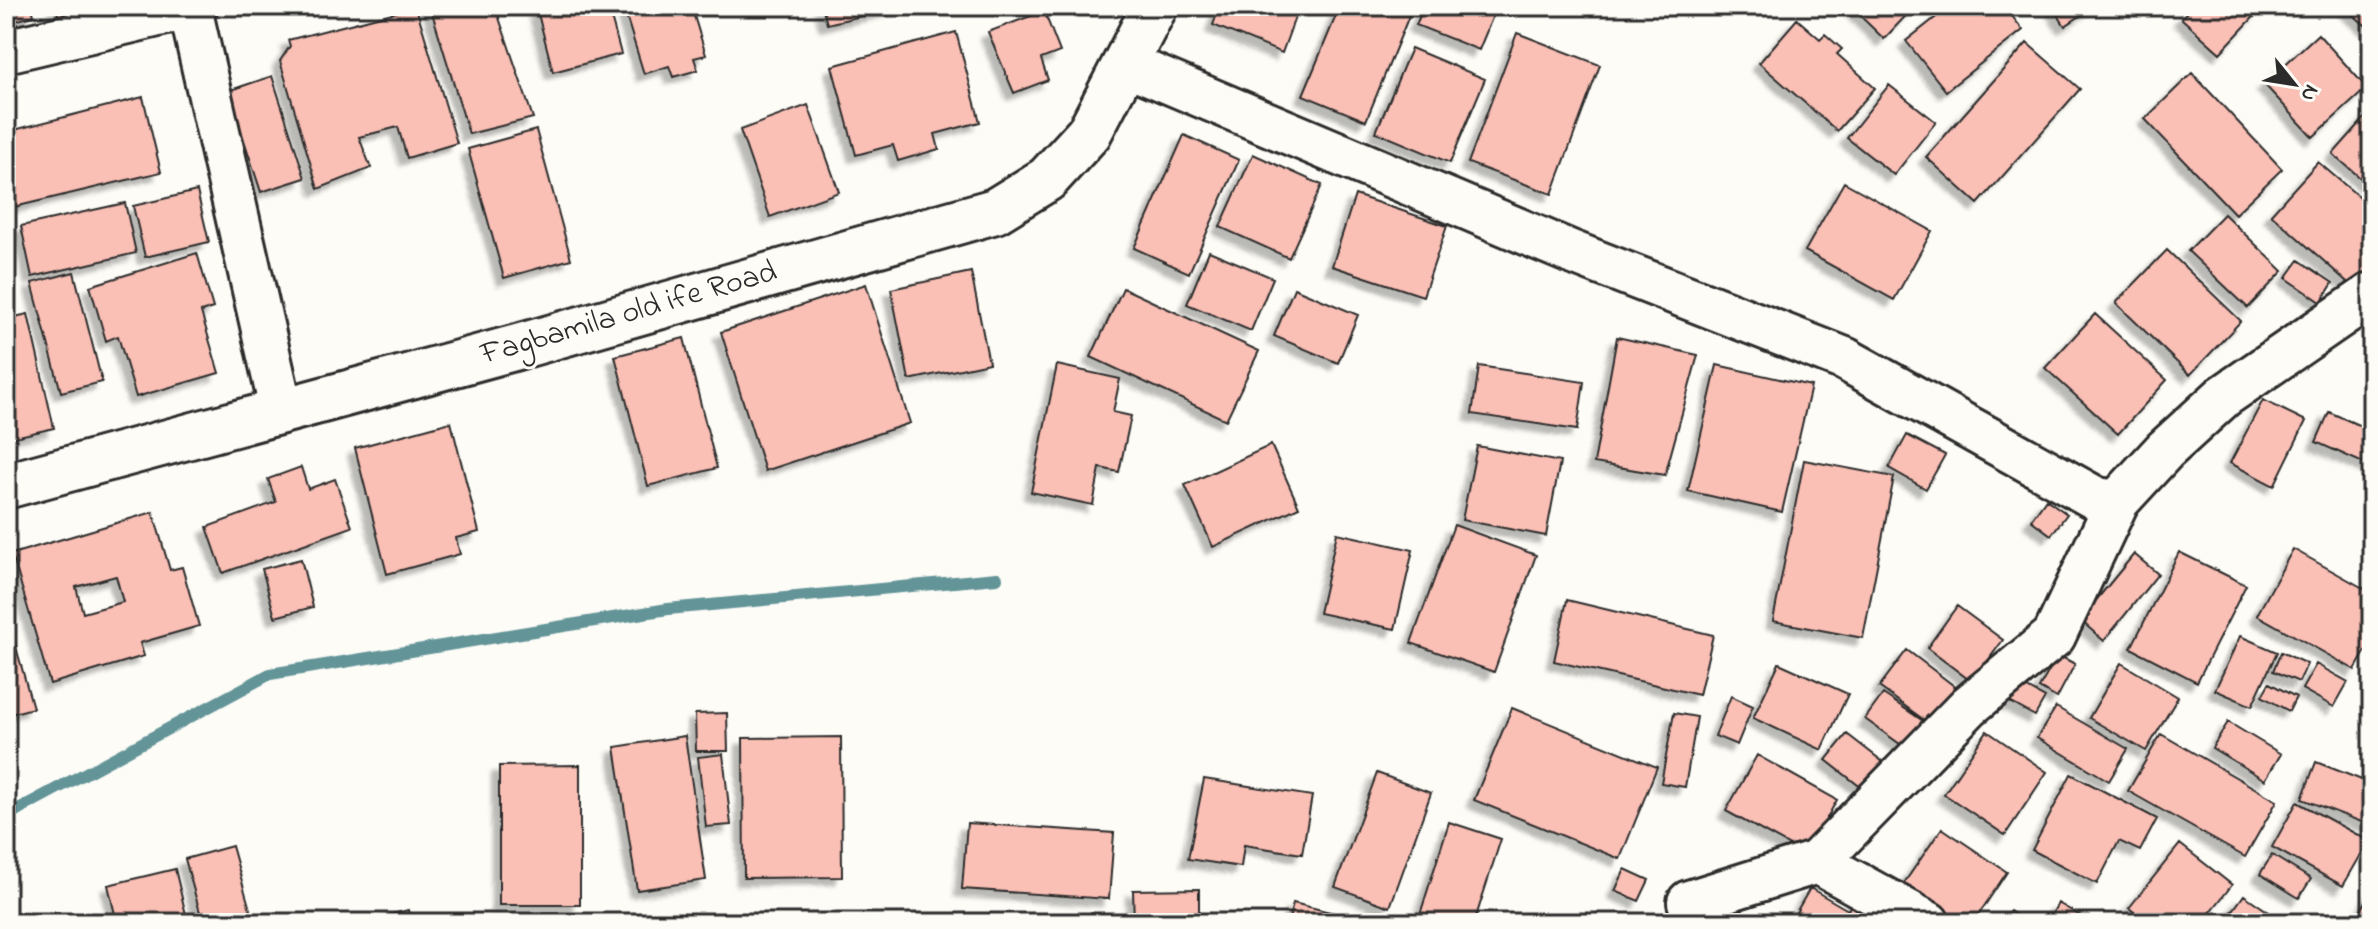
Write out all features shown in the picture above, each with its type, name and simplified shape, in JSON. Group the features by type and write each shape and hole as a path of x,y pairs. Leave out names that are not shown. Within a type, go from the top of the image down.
{"street":[{"name":"Fagbamila old ife Road","path":"6,486 537,341 995,211 1047,179 1089,133 1155,6"},
{"path":"6,51 193,7 281,409"},
{"path":"1126,64 1571,252 1845,359 2097,499 2117,502"},
{"path":"1689,902 1817,862 1969,706 2054,636 2117,502 2224,396 2372,294"},
{"path":"1817,862 1928,923"}],"building":[{"path":"6,6 32,6 34,16 6,23"},
{"path":"55,6 119,6 62,26"},
{"path":"430,6 495,6 533,118 469,134"},
{"path":"536,6 608,6 621,54 553,72"},
{"path":"623,6 691,6 706,55 694,58 698,70 673,77 669,66 644,74"},
{"path":"822,6 900,6 900,7 827,24"},
{"path":"1220,6 1299,6 1282,53 1213,25"},
{"path":"1340,6 1413,6 1366,121 1303,95"},
{"path":"1424,6 1497,6 1479,50 1416,25"},
{"path":"1850,6 1915,6 1884,39"},
{"path":"1950,6 2004,6 2023,30 1946,91 1906,41"},
{"path":"2052,6 2095,6 2065,26"},
{"path":"2193,6 2264,6 2220,53 2181,18"},
{"path":"2343,6 2372,6 2372,31"},
{"path":"416,7 457,143 407,158 398,127 359,137 371,168 318,189 280,61 290,46 288,40"},
{"path":"1044,11 1060,52 1041,59 1048,80 1014,93 988,32"},
{"path":"1797,19 1820,39 1825,34 1842,49 1837,54 1875,88 1837,131 1759,63"},
{"path":"956,32 980,122 935,134 939,149 898,161 893,145 856,155 832,66"},
{"path":"1517,33 1600,65 1552,194 1468,163"},
{"path":"2318,34 2367,88 2313,137 2264,84"},
{"path":"2027,43 2080,89 1978,204 1926,157"},
{"path":"1411,48 1485,79 1450,163 1376,132"},
{"path":"2192,73 2282,169 2235,214 2145,119"},
{"path":"272,76 305,178 261,192 228,91"},
{"path":"1889,85 1936,122 1894,175 1847,138"},
{"path":"143,97 161,172 10,208 6,192 6,132"},
{"path":"808,105 839,192 770,217 740,130"},
{"path":"2372,110 2372,188 2333,154"},
{"path":"536,130 571,259 504,278 468,149"},
{"path":"1184,135 1239,160 1189,273 1134,248"},
{"path":"1253,154 1322,185 1289,258 1220,227"},
{"path":"2318,162 2372,208 2372,265 2355,289 2271,214"},
{"path":"1844,182 1932,231 1894,300 1805,251"},
{"path":"197,191 209,242 145,257 133,206"},
{"path":"1355,195 1447,226 1423,296 1332,266"},
{"path":"125,203 136,253 32,277 21,226"},
{"path":"2224,214 2283,271 2248,308 2188,251"},
{"path":"2167,250 2241,321 2190,375 2116,303"},
{"path":"1209,251 1273,278 1251,331 1187,304"},
{"path":"197,253 213,308 201,312 219,373 136,397 118,336 106,341 90,286"},
{"path":"2299,260 2333,283 2321,302 2286,278"},
{"path":"74,272 102,382 61,392 32,283"},
{"path":"971,272 989,363 909,380 891,289"},
{"path":"866,284 910,423 765,471 721,332"},
{"path":"1123,288 1259,351 1226,420 1091,357"},
{"path":"1294,288 1358,315 1338,363 1274,336"},
{"path":"28,314 54,428 6,439 6,319"},
{"path":"2095,314 2167,380 2118,434 2045,368"},
{"path":"1617,337 1698,355 1665,475 1594,463"},
{"path":"684,338 717,468 648,486 615,356"},
{"path":"1057,365 1120,379 1113,412 1131,416 1119,472 1100,468 1093,505 1031,492"},
{"path":"1717,365 1811,386 1782,512 1688,491"},
{"path":"1479,366 1584,382 1577,430 1472,414"},
{"path":"2263,400 2306,421 2274,486 2230,463"},
{"path":"2329,412 2372,431 2372,467 2316,442"},
{"path":"451,422 479,532 456,538 460,554 387,574 355,448"},
{"path":"1907,435 1945,455 1926,489 1889,468"},
{"path":"1271,445 1299,507 1213,547 1185,485"},
{"path":"1477,446 1560,462 1546,536 1462,520"},
{"path":"1804,460 1894,477 1863,638 1773,621"},
{"path":"301,467 308,489 335,479 352,527 223,573 207,527 276,502 268,479"},
{"path":"2046,499 2067,514 2051,535 2031,520"},
{"path":"153,512 170,570 182,567 199,626 140,643 144,656 50,684 12,554","holes":["116,576 123,602 83,613 76,587"]},
{"path":"1454,525 1536,555 1494,672 1411,643"},
{"path":"1337,533 1413,550 1395,629 1319,613"},
{"path":"2293,549 2372,593 2372,640 2355,670 2257,615"},
{"path":"2179,552 2246,585 2197,682 2131,648"},
{"path":"2134,554 2158,574 2104,641 2080,620"},
{"path":"301,559 313,607 275,617 262,569"},
{"path":"1567,600 1713,635 1699,695 1554,661"},
{"path":"1957,606 2003,640 1972,682 1927,648"},
{"path":"6,611 33,708 6,715"},
{"path":"2240,636 2277,652 2252,706 2215,690"},
{"path":"1907,650 1962,692 1935,728 1879,687"},
{"path":"2281,652 2307,664 2299,682 2273,671"},
{"path":"2058,655 2075,664 2057,698 2039,688"},
{"path":"1779,663 1848,694 1822,750 1753,718"},
{"path":"2121,663 2178,697 2146,751 2089,718"},
{"path":"2316,664 2348,682 2334,707 2302,689"},
{"path":"2018,683 2045,698 2035,716 2008,701"},
{"path":"2269,683 2296,697 2289,711 2262,696"},
{"path":"1883,694 1932,727 1914,754 1865,719"},
{"path":"1731,696 1753,706 1737,745 1715,736"},
{"path":"2056,707 2128,749 2109,781 2037,738"},
{"path":"1512,708 1657,767 1620,859 1474,800"},
{"path":"727,713 728,751 696,751 695,714"},
{"path":"1674,713 1697,717 1685,787 1661,783"},
{"path":"2228,722 2281,754 2265,780 2212,748"},
{"path":"1987,731 2047,772 2005,835 1944,794"},
{"path":"1847,734 1887,765 1867,792 1826,760"},
{"path":"2161,734 2277,801 2245,857 2128,791"},
{"path":"685,736 706,880 637,890 615,747"},
{"path":"841,737 842,877 744,878 743,738"},
{"path":"723,754 731,825 706,827 698,757"},
{"path":"1757,755 1837,800 1806,855 1726,811"},
{"path":"2316,762 2372,784 2372,826 2302,799"},
{"path":"580,765 580,905 499,905 499,766"},
{"path":"1377,773 1431,793 1390,907 1335,887"},
{"path":"2071,774 2157,819 2140,851 2119,841 2097,884 2032,850"},
{"path":"1204,779 1312,796 1302,854 1244,845 1241,867 1188,859"},
{"path":"2297,802 2369,841 2343,886 2272,847"},
{"path":"1449,822 1501,839 1474,923 1423,923 1418,921"},
{"path":"967,823 1114,833 1109,899 962,889"},
{"path":"1942,828 2007,872 1973,923 1956,923 1902,886"},
{"path":"2180,844 2232,885 2202,923 2148,923 2129,908"},
{"path":"232,846 251,913 217,923 203,923 185,859"},
{"path":"2272,855 2311,879 2299,898 2260,874"},
{"path":"175,869 188,923 117,923 108,885"},
{"path":"1625,869 1649,880 1639,901 1615,891"},
{"path":"1810,888 1848,910 1858,893 1880,906 1869,923 1790,923"},
{"path":"1199,889 1199,923 1134,923 1133,890"},
{"path":"2372,891 2372,923 2363,923 2356,919"},
{"path":"2244,895 2285,923 2224,923"},
{"path":"1293,903 1355,918 1354,923 1288,923"},
{"path":"2058,903 2093,923 2047,923"},
{"path":"408,910 411,923 359,923"},
{"path":"2010,911 2022,919 2019,923 2001,923"}],"waterway":[{"path":"6,816 270,674 668,609 997,578"}]}
